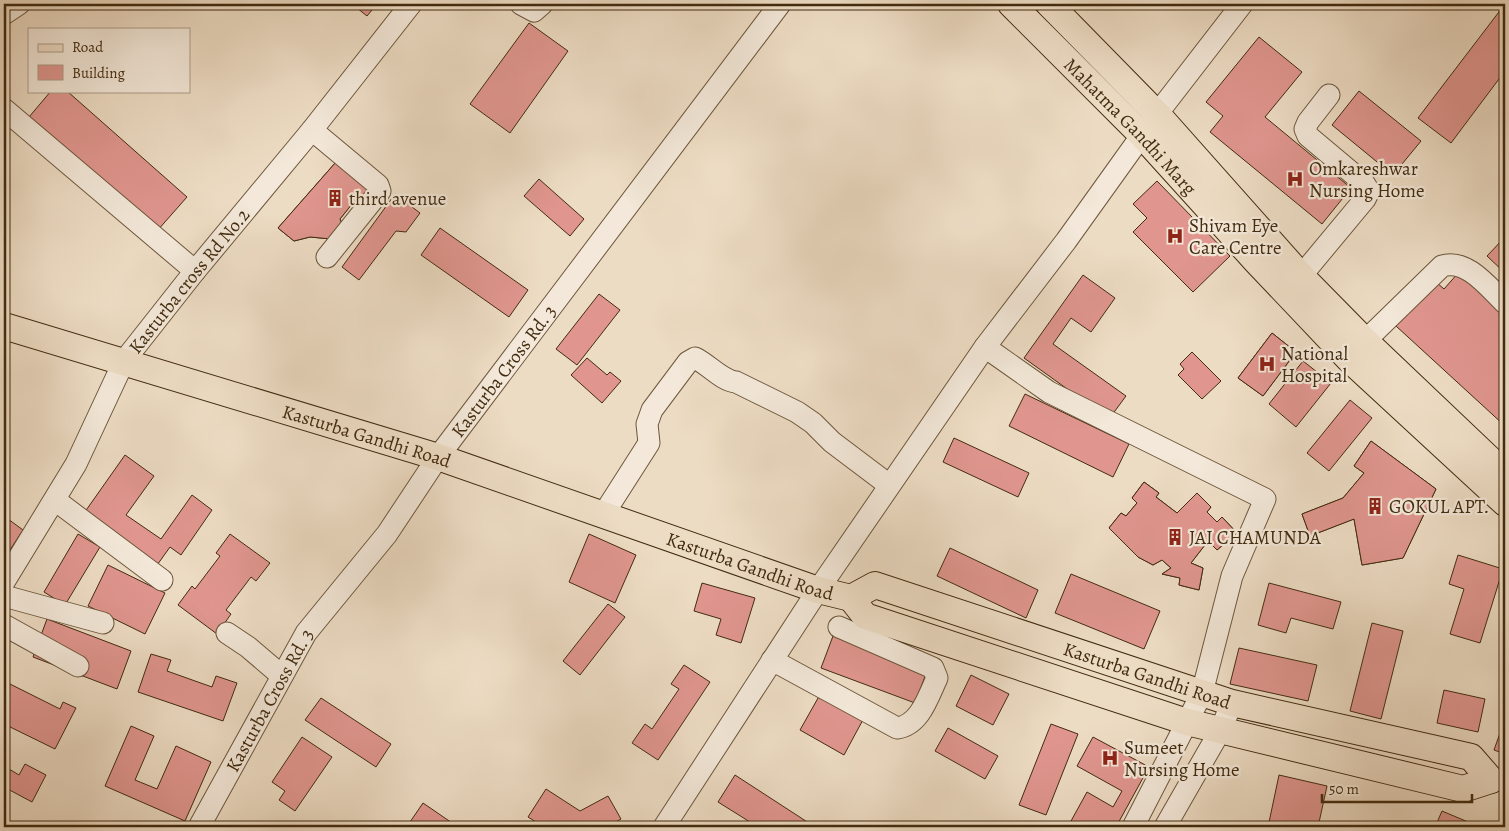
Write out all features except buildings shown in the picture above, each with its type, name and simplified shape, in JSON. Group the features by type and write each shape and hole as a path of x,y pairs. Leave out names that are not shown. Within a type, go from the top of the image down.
{"main road":[{"name":"Mahatma Gandhi Marg","path":"1011,4 1150,124 1256,260 1349,359 1505,503"},
{"path":"1049,4 1150,124 1365,341 1505,474"},
{"name":"Kasturba Gandhi Road","path":"4,326 438,458 818,590 852,598 875,585 1232,703 1471,758 1498,782"},
{"path":"852,598 864,616 1187,722 1463,789 1498,782"}],"street":[{"path":"4,14 19,4"},
{"name":"Kasturba cross Rd No.2","path":"4,582 76,464 124,361 195,271 312,130 411,4"},
{"path":"521,4 534,11 542,4"},
{"name":"Kasturba Cross Rd. 3","path":"199,827 306,633 387,534 438,458 780,4"},
{"path":"664,827 818,590 985,347 1150,124 1242,4"},
{"path":"1301,276 1365,199 1369,191 1364,183 1308,136 1305,129 1308,122 1329,95"},
{"path":"4,108 195,271"},
{"path":"312,130 378,185 380,191 327,257"},
{"path":"1365,341 1442,266 1450,263 1469,270 1505,303"},
{"path":"985,347 1049,392 1265,499 1232,576 1202,693 1133,827"},
{"path":"603,515 649,444 647,424 652,410 688,362 695,358 704,362 730,382 736,382 797,412 813,423 832,442 889,485"},
{"path":"55,500 162,580"},
{"path":"4,596 103,623"},
{"path":"4,625 78,666"},
{"path":"772,660 897,728 912,723 918,716 937,678 933,668 839,627"},
{"path":"227,633 248,646 282,676"},
{"path":"1165,827 1220,731 1232,703"}],"place":[{"name":"Omkareshwar Nursing Home","path":"1295,179"},
{"name":"third avenue","path":"335,198"},
{"name":"Shivam Eye Care Centre","path":"1175,236"},
{"name":"National Hospital","path":"1267,364"},
{"name":"GOKUL APT.","path":"1375,506"},
{"name":"JAI CHAMUNDA","path":"1175,537"},
{"name":"Sumeet Nursing Home","path":"1110,758"}]}
